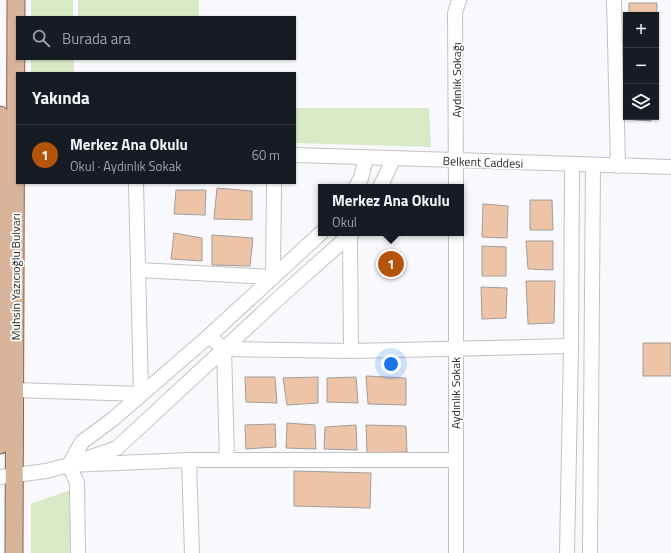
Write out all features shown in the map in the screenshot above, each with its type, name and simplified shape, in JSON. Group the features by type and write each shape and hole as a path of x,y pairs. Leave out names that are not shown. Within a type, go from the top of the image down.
{"main road":[{"name":"Muhsin Yazıcıoğlu Bulvarı","path":"14,553 7,476 14,390 11,141 16,0"},
{"name":"Muhsin Yazıcıoğlu Bulvarı","path":"0,115 11,141 1,252 0,445"}],"street":[{"name":"Aydınlık Sokağı","path":"456,161 456,12 459,0"},
{"path":"614,0 618,166"},
{"name":"Belkent Caddesi","path":"296,154 593,166 671,167"},
{"path":"358,184 361,178 366,158"},
{"path":"381,184 394,158"},
{"path":"456,161 456,184"},
{"path":"567,553 571,346 572,165"},
{"path":"590,553 593,166"},
{"path":"136,184 141,394"},
{"path":"273,277 274,184"},
{"path":"69,465 82,442 209,336 318,236"},
{"path":"7,476 46,471 69,465 118,448 280,297 350,236"},
{"path":"351,236 351,351"},
{"name":"Aydınlık Sokak","path":"456,236 456,553"},
{"path":"138,270 273,277"},
{"path":"209,336 224,349 351,351 571,346"},
{"path":"224,349 227,460"},
{"path":"14,390 141,394"},
{"path":"69,465 190,460 455,460"},
{"path":"190,460 192,553"},
{"path":"69,465 77,483 78,553"}],"green space":[{"path":"31,0 73,0 73,16 31,16"},
{"path":"78,0 199,0 199,16 78,16"},
{"path":"31,60 74,60 74,72 31,72"},
{"path":"296,108 429,108 431,147 296,143"},
{"path":"70,490 70,553 31,553 31,504"}],"building":[{"path":"629,3 657,3 657,12 629,12"},
{"path":"217,188 252,191 252,220 214,219"},
{"path":"176,190 206,190 205,215 174,214"},
{"path":"530,200 552,200 553,230 530,230"},
{"path":"483,204 508,206 507,238 482,237"},
{"path":"174,233 202,238 202,261 171,259"},
{"path":"212,235 253,238 250,266 212,265"},
{"path":"526,241 553,241 553,270 528,269"},
{"path":"482,246 506,247 506,276 482,276"},
{"path":"526,281 555,281 554,323 528,324"},
{"path":"481,287 507,288 506,318 482,319"},
{"path":"643,343 671,343 671,376 643,376"},
{"path":"366,376 406,378 406,405 368,404"},
{"path":"245,377 275,377 277,403 246,402"},
{"path":"318,377 318,403 287,405 283,378"},
{"path":"356,377 358,403 327,402 327,378"},
{"path":"287,423 315,425 316,449 286,448"},
{"path":"275,424 276,447 246,449 245,425"},
{"path":"356,425 357,450 324,449 325,427"},
{"path":"366,425 406,426 407,452 367,453"},
{"path":"294,471 371,473 370,508 294,506"}],"place":[{"name":"Merkez Ana Okulu","path":"391,264"}]}
